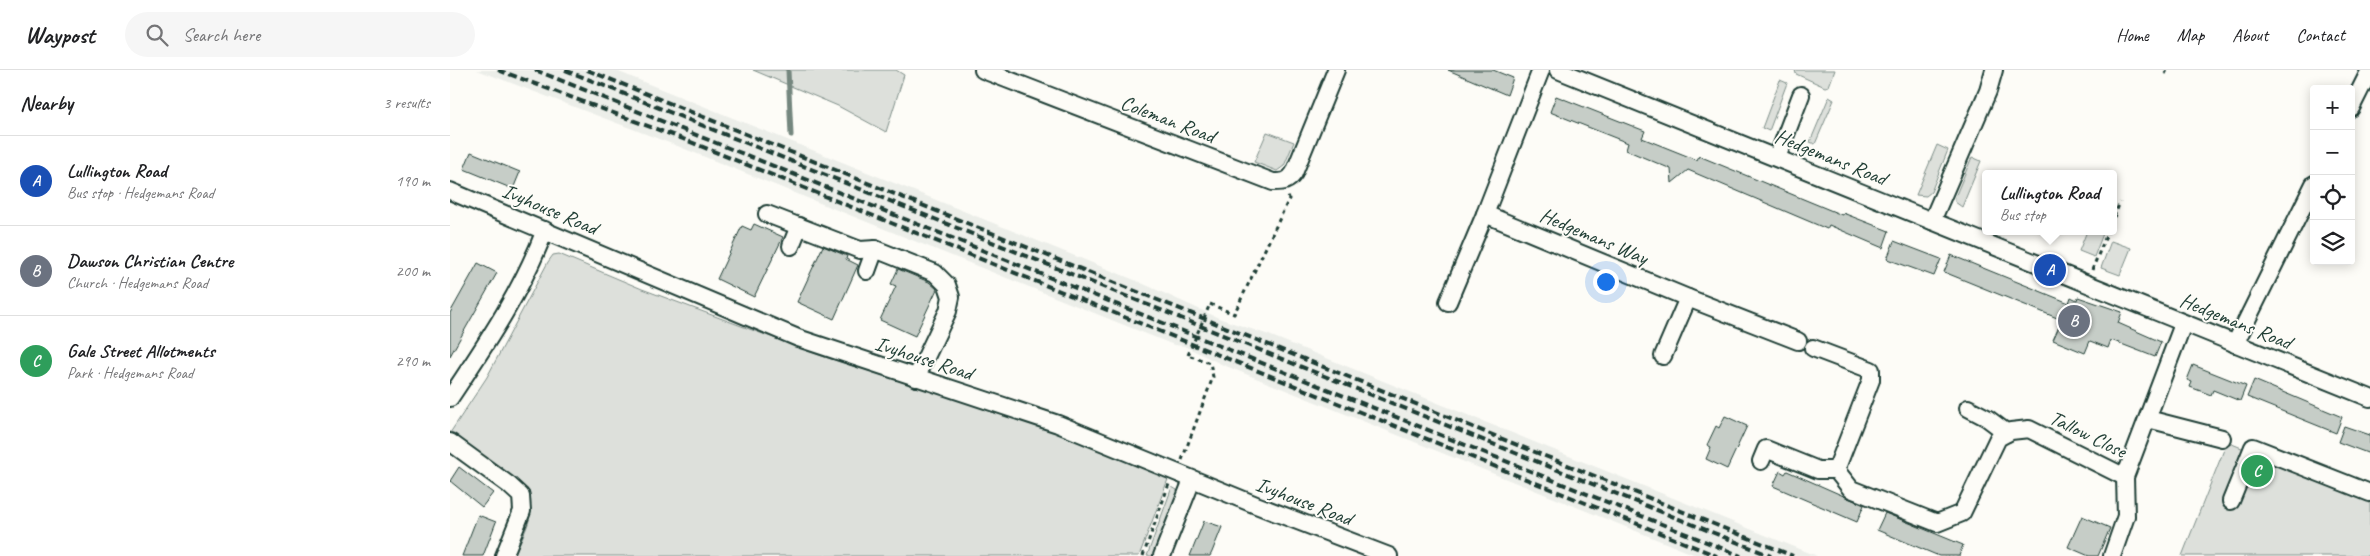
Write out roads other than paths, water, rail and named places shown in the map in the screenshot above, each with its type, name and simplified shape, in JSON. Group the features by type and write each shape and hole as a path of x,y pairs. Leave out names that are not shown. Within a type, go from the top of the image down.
{"street":[{"name":"Coleman Road","path":"983,70 1273,182 1290,180 1294,173 1336,70"},
{"path":"1448,302 1485,214 1540,70"},
{"name":"Hedgemans Road","path":"1558,70 2370,398"},
{"path":"1932,221 1991,84 1994,70"},
{"path":"2355,100 2370,70"},
{"path":"1777,158 1802,95"},
{"name":"Ivyhouse Road","path":"450,191 798,338 1058,424 1389,556"},
{"path":"2235,344 2310,192"},
{"path":"767,214 860,250 875,249 935,273 947,285 951,297 948,311 916,378"},
{"name":"Hedgemans Way","path":"1485,214 1688,298 1798,341"},
{"path":"791,246 799,226"},
{"path":"450,398 495,330 532,265 545,230"},
{"path":"867,271 875,249"},
{"path":"1663,356 1688,298"},
{"name":"Tallow Close","path":"2007,433 2029,430 2124,477 2148,419 2183,324"},
{"path":"1813,348 1871,370 1872,380 1836,470"},
{"path":"1836,470 1851,489 1937,523 1962,513 1998,438 2007,433 1987,418 1968,408"},
{"path":"2148,419 2222,438"},
{"path":"450,442 521,496 522,511 504,556"},
{"path":"2231,501 2253,447 2370,493"},
{"path":"1761,460 1766,449 1818,470 1836,470"},
{"path":"1162,556 1181,474"},
{"path":"2112,556 2126,516 2124,477"}],"waterway":[{"path":"788,70 791,135"}],"railway":[{"path":"498,70 683,139 1717,556"},
{"path":"535,70 1741,556"},
{"path":"565,70 1771,556"},
{"path":"587,70 1793,556"}],"place":[{"name":"Lullington Road","path":"2050,270"},
{"name":"Dawson Christian Centre","path":"2074,321"},
{"name":"Gale Street Allotments","path":"2257,471"}]}
